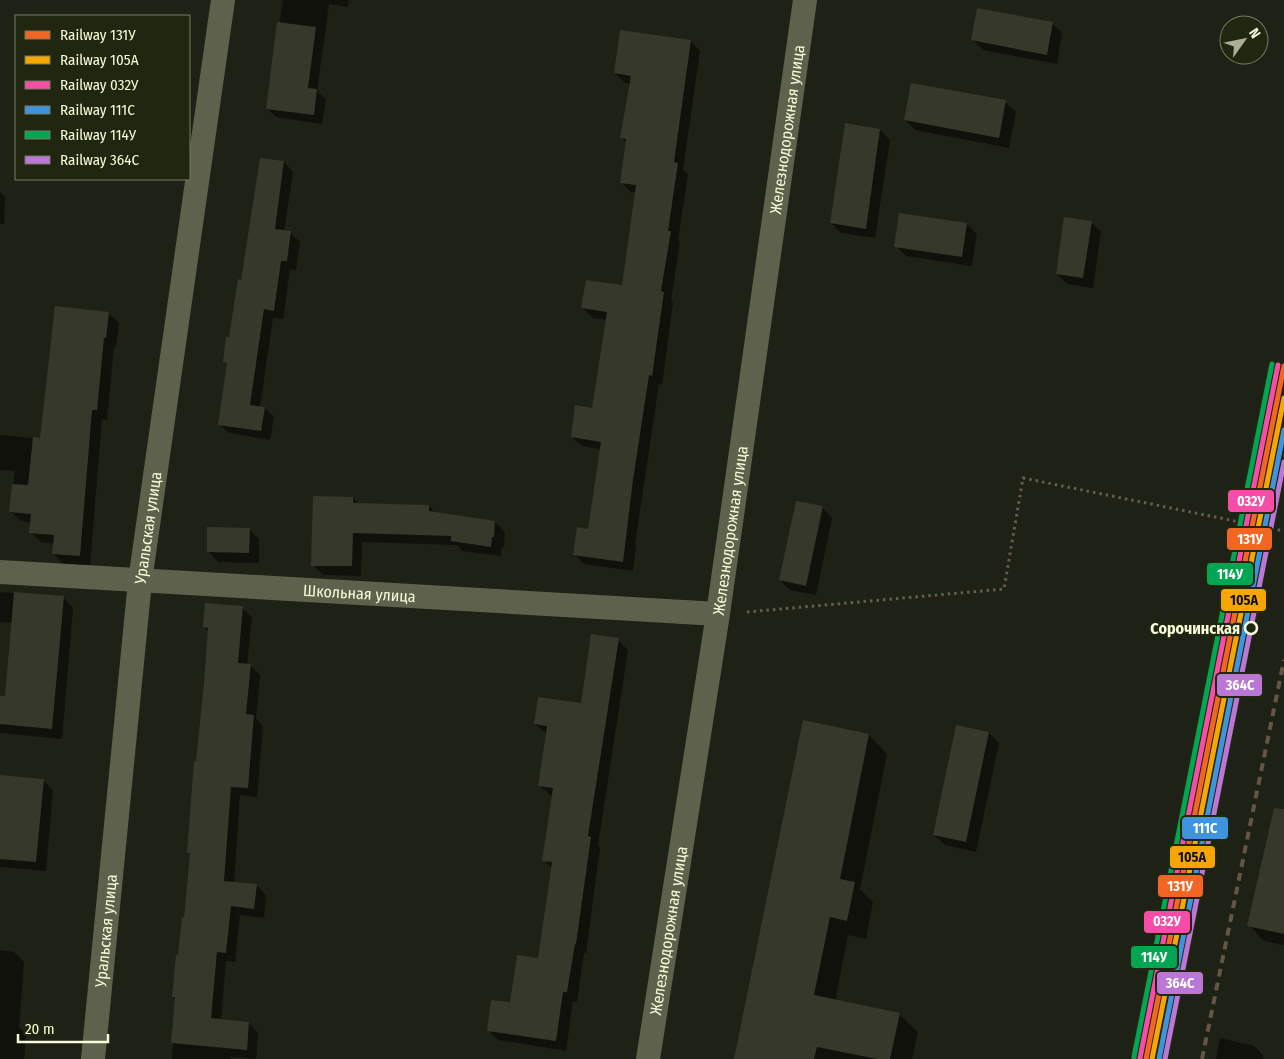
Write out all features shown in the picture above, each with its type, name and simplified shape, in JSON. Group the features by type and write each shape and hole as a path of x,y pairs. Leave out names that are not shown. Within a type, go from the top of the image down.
{"street":[{"name":"Уральская улица","path":"93,1059 140,581 223,0"},
{"name":"Железнодорожная улица","path":"648,1059 718,614 804,0"},
{"name":"Школьная улица","path":"0,572 718,614"}],"path":[{"path":"1249,630 1267,528 1284,449"},
{"path":"718,614 1004,589 1024,478 1284,531"}],"building":[{"path":"977,8 1053,22 1047,55 971,40"},
{"path":"277,22 316,27 308,88 317,89 314,115 266,109"},
{"path":"620,30 691,40 674,162 678,163 668,231 671,231 661,291 664,292 652,376 649,375 633,480 623,562 573,555 577,527 588,529 601,442 571,437 575,405 592,408 607,312 581,308 586,280 622,285 636,185 620,183 626,139 620,138 631,76 614,73"},
{"path":"911,83 1006,100 999,138 904,120"},
{"path":"845,123 880,129 866,229 830,223"},
{"path":"260,158 284,161 275,229 291,231 287,261 281,261 274,311 264,309 250,405 265,407 261,431 218,425 227,363 223,362 226,337 229,337 238,279 241,280"},
{"path":"899,213 967,223 962,257 894,247"},
{"path":"1064,217 1092,221 1083,278 1056,274"},
{"path":"55,306 109,312 106,338 104,338 97,410 92,410 80,556 52,554 54,535 29,533 31,514 9,512 12,484 28,485 33,437 40,438"},
{"path":"313,496 353,497 353,503 429,505 429,511 495,521 494,537 492,537 491,547 451,541 451,536 353,533 352,566 311,566"},
{"path":"796,501 823,506 806,586 779,580"},
{"path":"207,527 250,528 249,553 207,552"},
{"path":"14,592 64,596 52,729 0,724 0,696 5,696"},
{"path":"205,603 243,606 238,663 251,664 246,714 254,715 248,788 231,787 224,881 257,884 254,909 231,906 226,953 217,952 211,1018 249,1022 247,1050 171,1043 175,997 172,997 176,955 178,955 182,917 184,918 190,853 187,853 194,761 196,761 204,683 208,628 203,627"},
{"path":"591,634 619,638 588,836 591,837 576,944 567,992 563,992 556,1041 487,1031 491,1000 510,1002 517,955 538,958 552,862 542,861 553,788 538,786 547,726 534,724 538,697 581,703"},
{"path":"803,720 869,734 840,879 855,882 847,921 830,917 814,995 900,1013 890,1059 877,1059 817,1047 814,1059 734,1059"},
{"path":"956,725 989,732 966,842 933,835"},
{"path":"0,775 44,779 36,862 0,859"},
{"path":"1274,808 1284,809 1284,934 1247,926"}],"railway":[{"path":"1202,1059 1284,660"}],"rail line":[{"name":"114У","path":"1134,1057 1272,364"},
{"name":"032У","path":"1140,1058 1278,365"},
{"name":"131У","path":"1146,1059 1284,366"},
{"name":"105А","path":"1152,1059 1284,398"},
{"name":"111С","path":"1159,1059 1284,430"},
{"name":"364С","path":"1165,1059 1284,462"}],"place":[{"name":"Сорочинская","path":"1251,628"}]}
